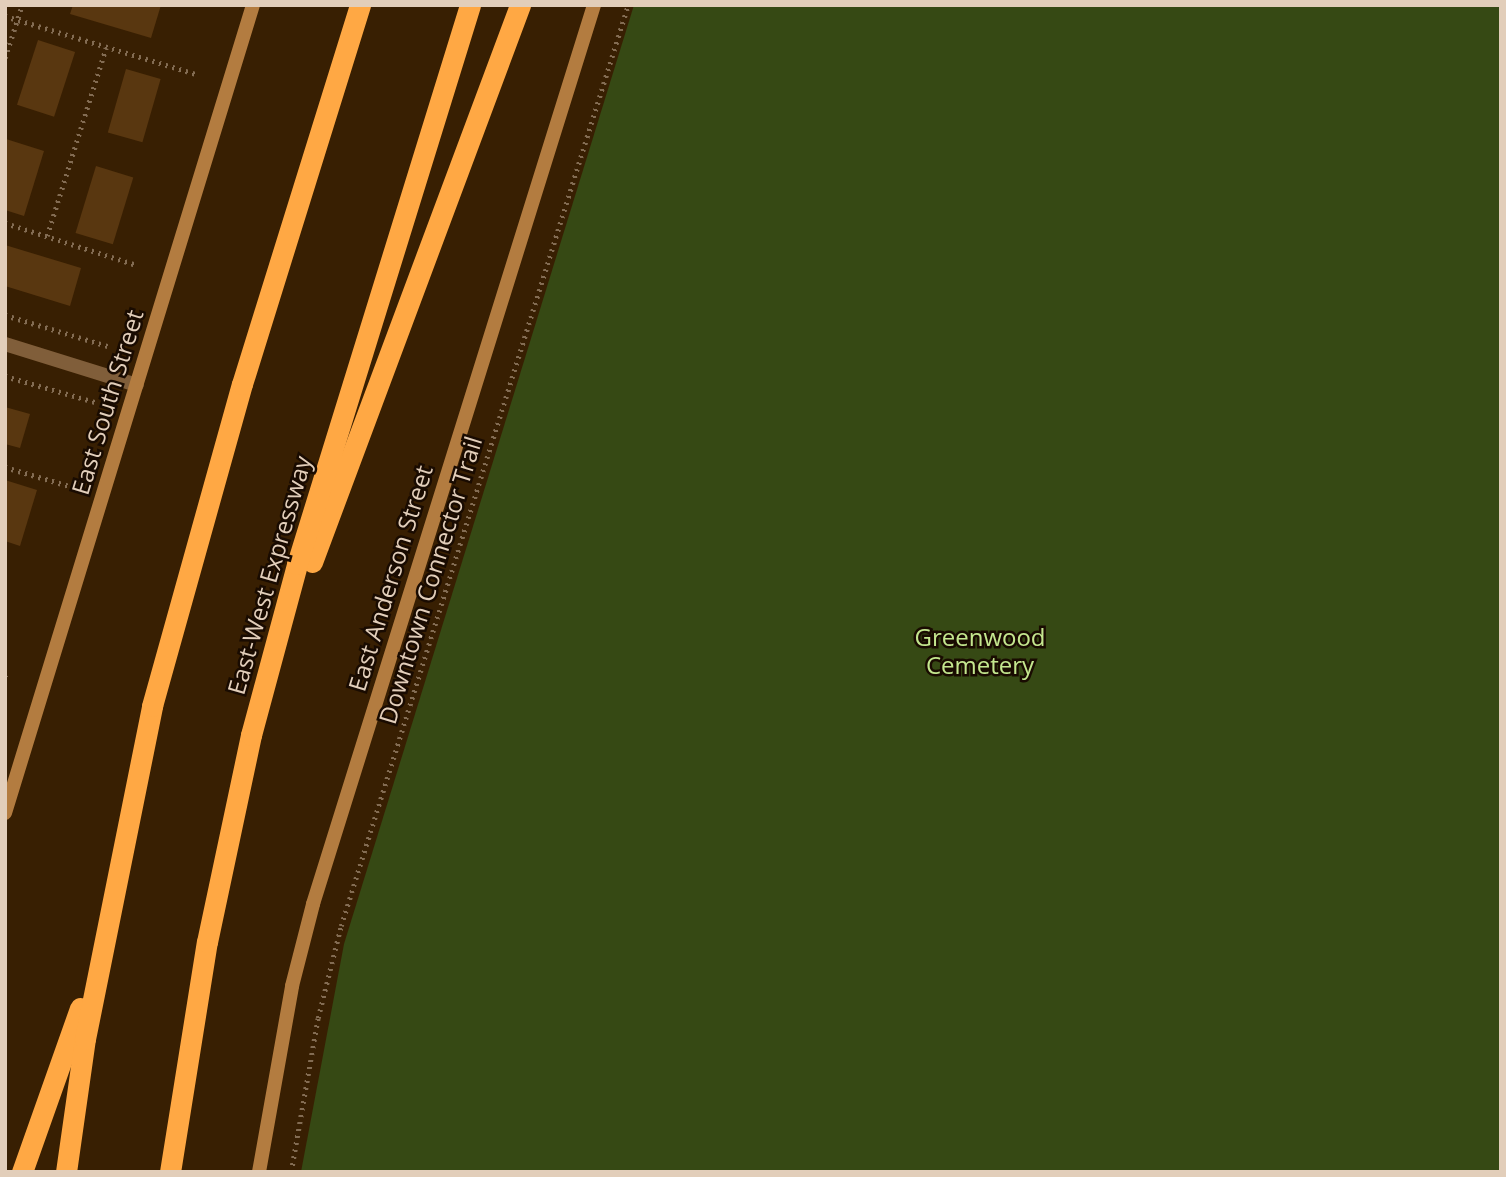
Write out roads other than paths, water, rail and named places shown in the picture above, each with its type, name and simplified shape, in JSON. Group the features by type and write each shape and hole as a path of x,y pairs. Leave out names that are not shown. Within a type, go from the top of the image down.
{"highway":[{"path":"65,1172 104,940 150,718 190,564 360,5"},
{"name":"East-West Expressway","path":"170,1172 207,942 251,736 301,551 470,5"},
{"path":"251,736 365,413 520,5"},
{"path":"22,1172 104,940"}],"main road":[{"name":"East South Street","path":"6,808 253,5"},
{"name":"East Anderson Street","path":"259,1172 285,1022 313,904 594,5"}],"street":[{"path":"5,344 136,385"}],"park label":[{"name":"Greenwood Cemetery","path":"980,651"}]}
